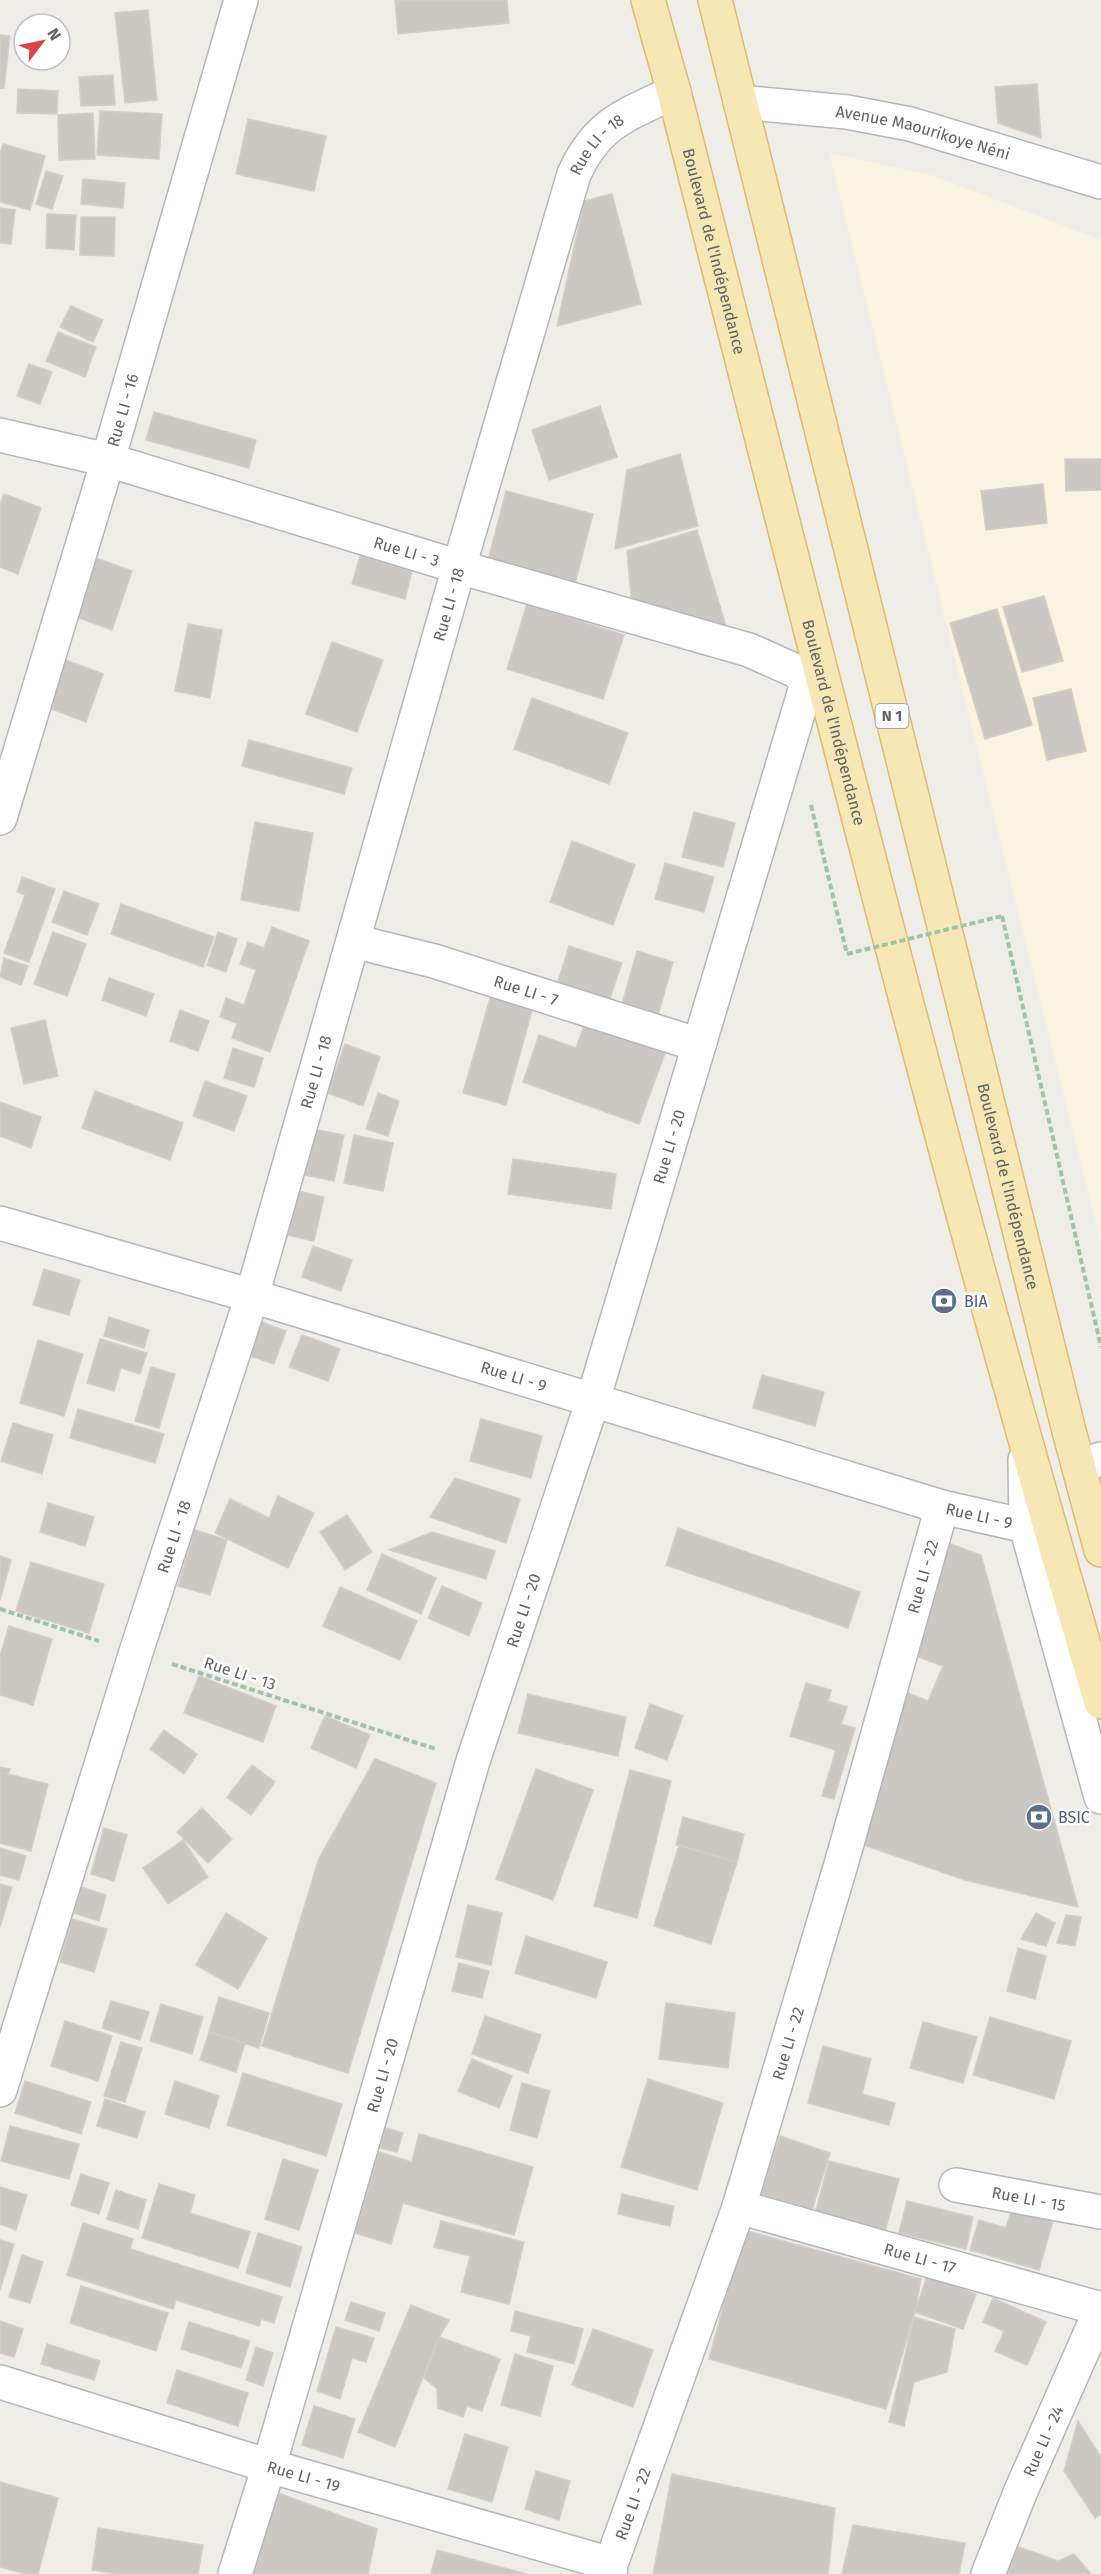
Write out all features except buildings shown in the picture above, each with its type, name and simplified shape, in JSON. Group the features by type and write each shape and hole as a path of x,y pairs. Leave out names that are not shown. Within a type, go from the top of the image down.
{"main road":[{"name":"Boulevard de l'Indépendance","path":"648,0 674,92 928,1085 1025,1443 1101,1702"},
{"name":"Boulevard de l'Indépendance","path":"715,0 1069,1431 1101,1550"}],"street":[{"name":"Rue LI - 16","path":"0,818 108,460 241,0"},
{"name":"Rue LI - 18","path":"0,2090 136,1652 252,1296 459,567 574,174 585,150 600,134 619,119 674,92"},
{"name":"Avenue Maourikoye Néni","path":"740,102 847,112 910,124 1101,182"},
{"name":"Rue LI - 3","path":"0,435 108,460 459,567 749,650 781,663 808,680"},
{"path":"808,680 830,705"},
{"name":"Rue LI - 20","path":"235,2574 269,2466 473,1761 593,1400 808,680"},
{"name":"Rue LI - 7","path":"353,941 434,961 699,1045"},
{"name":"Rue LI - 9","path":"0,1223 252,1296 942,1507 1026,1526"},
{"name":"Boulevard de l'Indépendance","path":"1069,1431 1095,1461 1101,1503"},
{"name":"Boulevard de l'Indépendance","path":"1025,1443 1026,1526 1101,1797"},
{"name":"Rue LI - 22","path":"610,2569 739,2207 842,1861 942,1507"},
{"name":"Rue LI - 15","path":"956,2185 1101,2212"},
{"name":"Rue LI - 17","path":"739,2207 1101,2309"},
{"name":"Rue LI - 24","path":"988,2574 1020,2493 1101,2309"},
{"name":"Rue LI - 19","path":"0,2382 610,2569"}],"path":[{"path":"825,862 847,954 1002,916 1101,1347"},
{"name":"Rue LI - 13","path":"0,1609 473,1761"}],"shaded area":[{"path":"829,153 931,175 1101,240 1101,1243"}],"place":[{"name":"BIA","path":"944,1301"},
{"name":"BSIC","path":"1039,1817"}]}
